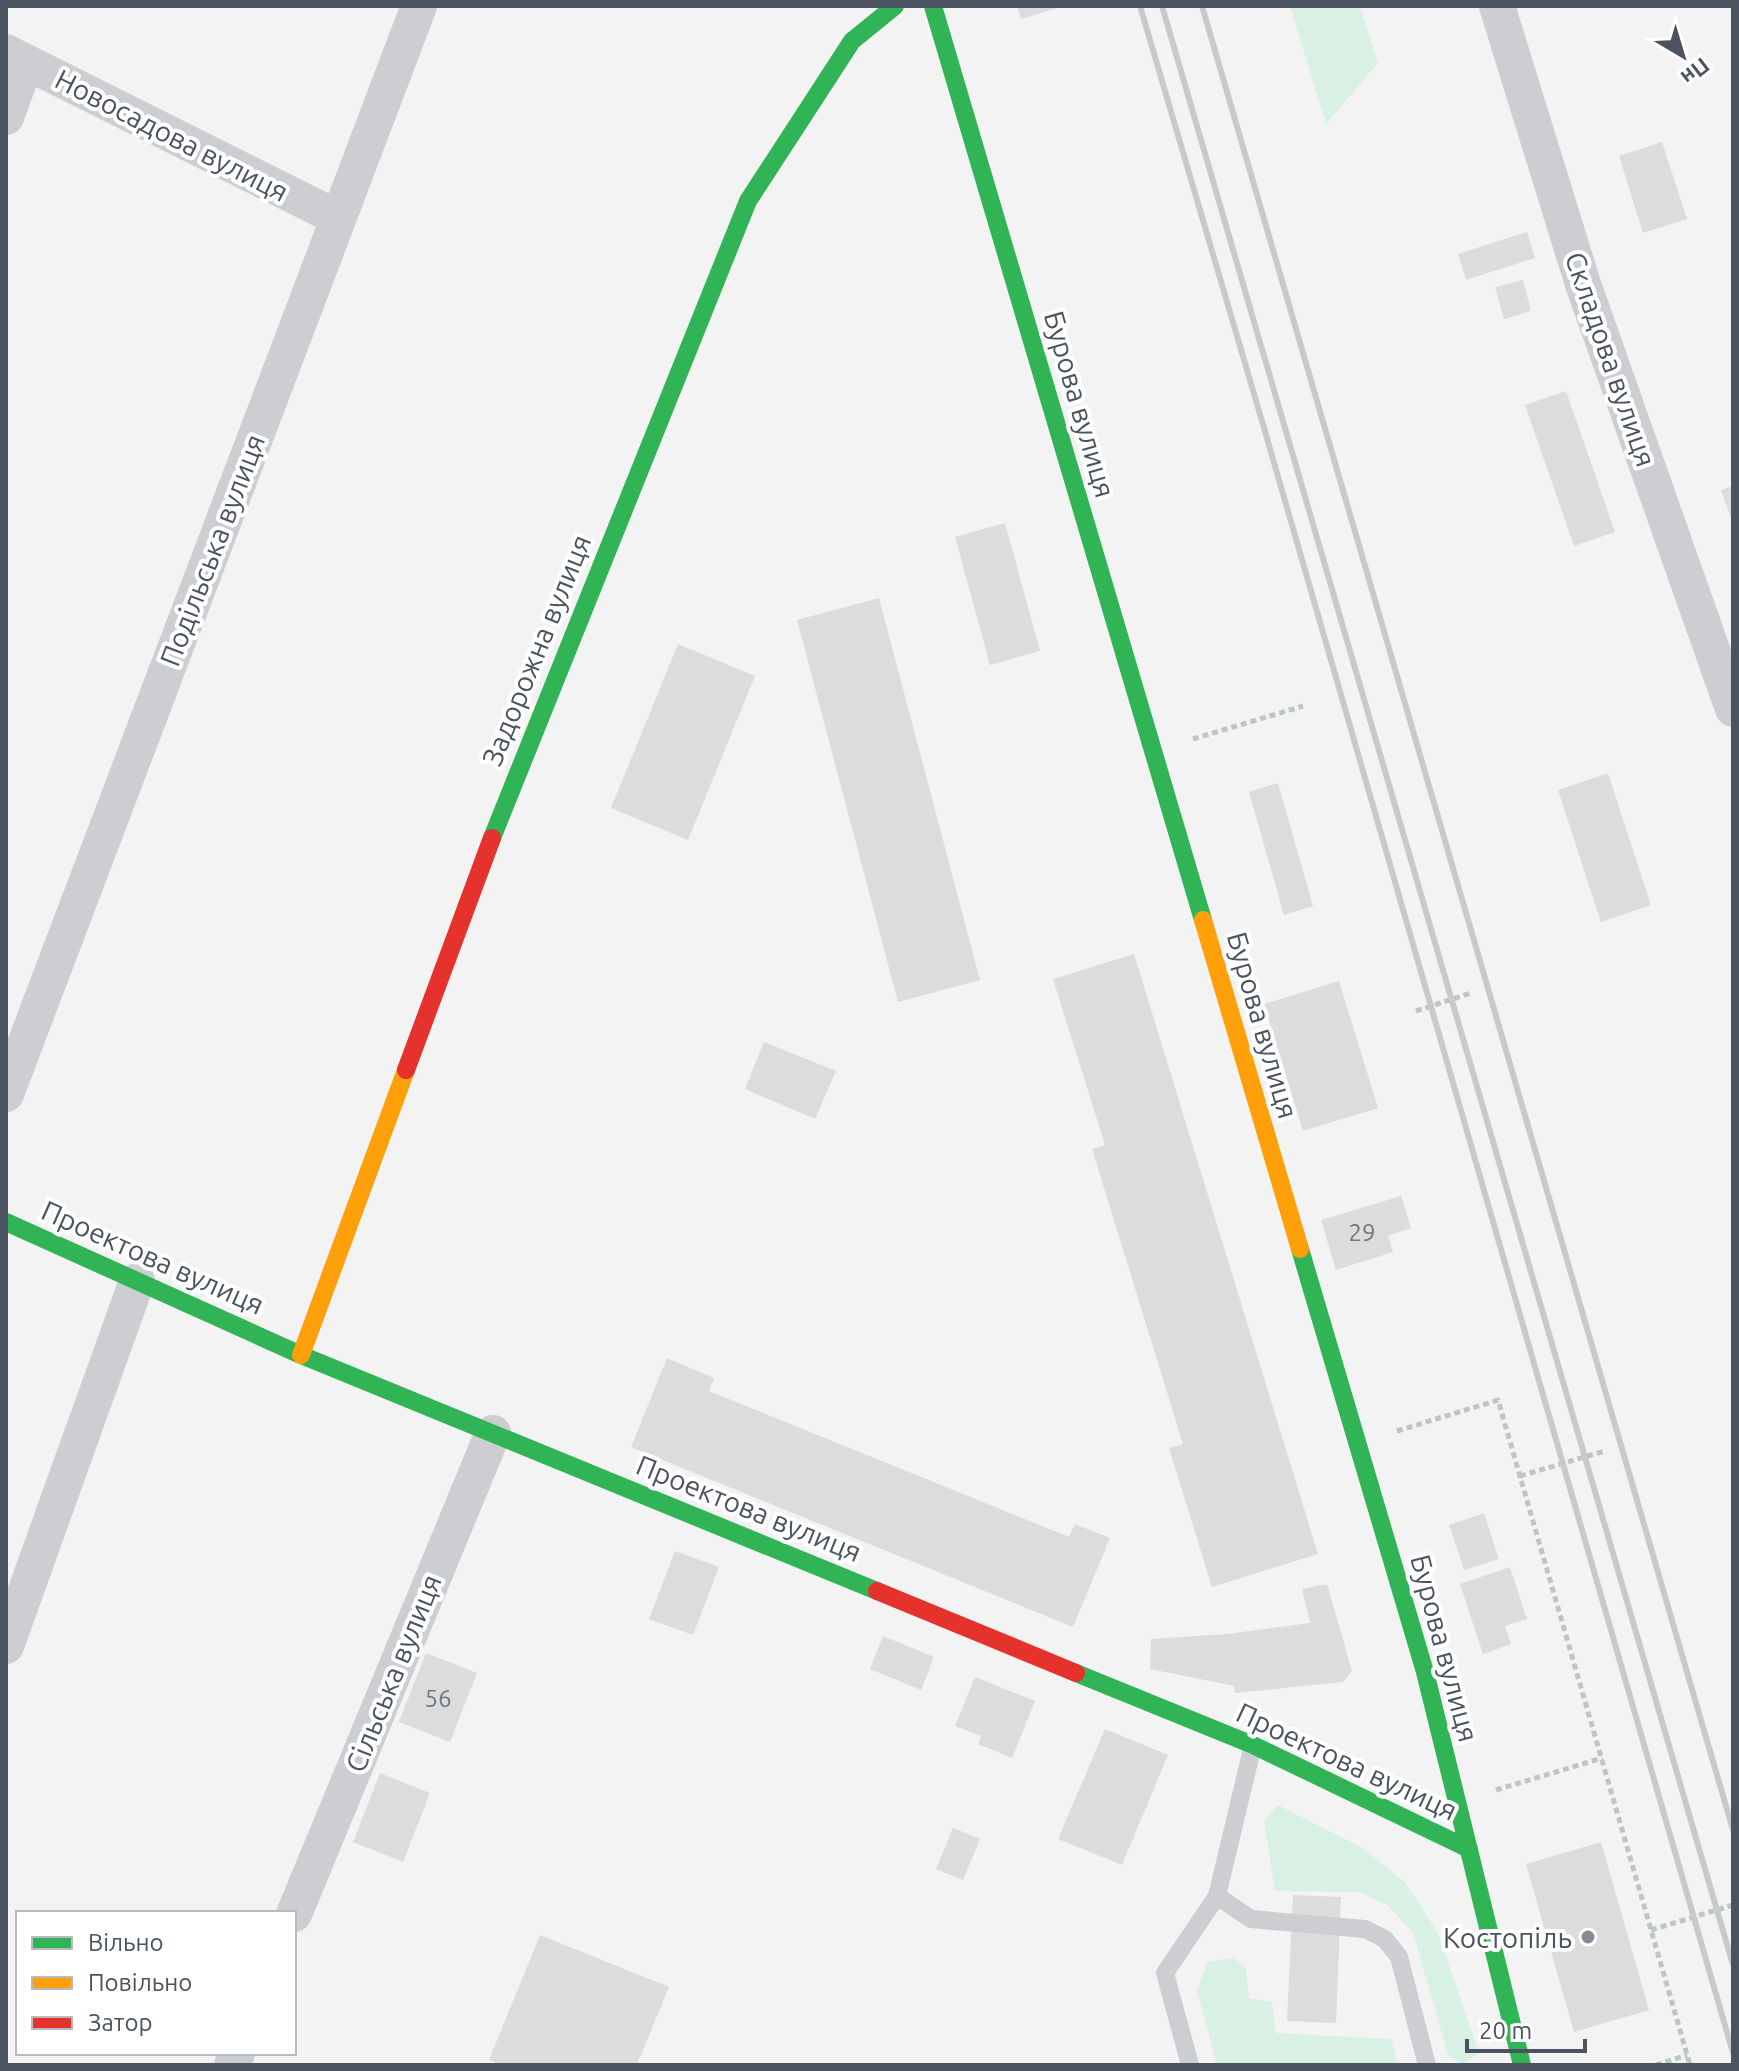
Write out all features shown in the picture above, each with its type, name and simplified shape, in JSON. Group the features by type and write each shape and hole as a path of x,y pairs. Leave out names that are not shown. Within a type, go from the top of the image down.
{"street":[{"name":"Подільська вулиця","path":"6,1094 419,6"},
{"name":"Задорожна вулиця","path":"301,1355 502,810 748,201 852,41 895,6"},
{"name":"Бурова вулиця","path":"933,6 1425,1672 1522,2065"},
{"name":"Складова вулиця","path":"1497,6 1583,284 1733,709"},
{"name":"Новосадова вулиця","path":"16,57 338,218"},
{"path":"6,117 16,57"},
{"name":"Проектова вулиця","path":"6,1222 301,1355 1253,1745 1469,1849"},
{"path":"6,1646 137,1281"},
{"name":"Сільська вулиця","path":"295,1911 493,1433"}],"lane":[{"path":"1190,2065 1165,1973 1217,1896 1253,1745"},
{"path":"1217,1896 1251,1919 1365,1929 1385,1939 1399,1957 1427,2065"}],"path":[{"path":"1153,751 1303,706"},
{"path":"1416,1011 1471,993"},
{"path":"1357,1444 1498,1400 1690,2065"},
{"path":"1520,1476 1605,1451"},
{"path":"1457,1802 1602,1758"},
{"path":"1651,1930 1733,1905"},
{"path":"1656,2065 1687,2055"}],"green space":[{"path":"1290,6 1360,6 1378,63 1326,124"},
{"path":"1278,1805 1361,1847 1405,1882 1438,1933 1479,2053 1463,2065 1448,2055 1413,1933 1387,1905 1360,1892 1275,1891 1264,1821"},
{"path":"1233,1958 1246,1968 1249,1998 1272,2002 1276,2033 1391,2039 1398,2065 1217,2065 1197,1991 1207,1962"}],"building":[{"path":"1017,6 1060,6 1061,7 1021,19"},
{"path":"1662,142 1687,219 1643,233 1619,156"},
{"path":"1527,232 1535,258 1466,280 1458,254"},
{"path":"1523,280 1531,311 1504,319 1495,287"},
{"path":"1566,391 1615,532 1574,546 1525,405"},
{"path":"1733,486 1733,523 1721,490"},
{"path":"1005,523 1040,651 990,665 955,537"},
{"path":"879,598 980,980 898,1002 797,620"},
{"path":"678,644 755,676 688,840 611,808"},
{"path":"1608,773 1651,905 1601,922 1558,790"},
{"path":"1278,783 1313,906 1284,915 1249,792"},
{"path":"1134,954 1318,1554 1212,1587 1169,1448 1183,1444 1092,1149 1105,1145 1053,979"},
{"path":"1339,981 1378,1108 1303,1131 1264,1004"},
{"path":"764,1042 836,1071 815,1119 745,1089"},
{"path":"1401,1196 1411,1228 1388,1236 1393,1252 1336,1270 1321,1220"},
{"path":"667,1358 714,1378 709,1391 1069,1537 1075,1524 1110,1538 1073,1627 631,1447"},
{"path":"1484,1513 1499,1559 1464,1570 1449,1525"},
{"path":"675,1551 719,1567 693,1635 649,1619"},
{"path":"1510,1567 1527,1619 1505,1626 1511,1644 1483,1654 1460,1584"},
{"path":"1327,1584 1352,1671 1343,1682 1235,1693 1234,1686 1150,1669 1151,1639 1227,1634 1310,1623 1302,1589"},
{"path":"883,1636 934,1657 921,1690 870,1669"},
{"path":"426,1653 477,1673 450,1742 399,1722"},
{"path":"975,1677 1035,1701 1012,1758 978,1744 981,1736 955,1726"},
{"path":"1105,1729 1168,1755 1122,1865 1058,1839"},
{"path":"380,1773 430,1793 403,1862 353,1842"},
{"path":"953,1828 980,1839 963,1880 936,1869"},
{"name":"Костопіль","path":"1601,1842 1649,2010 1574,2032 1526,1864"},
{"path":"1293,1895 1341,1897 1336,2023 1287,2021"},
{"path":"540,1935 669,1987 637,2065 502,2065 489,2060"}],"railway":[{"path":"1140,6 1733,2053"},
{"path":"1162,6 1733,1965"},
{"path":"1202,6 1733,1830"}],"traffic: fast":[{"path":"492,838 748,201 852,41 895,6"},
{"path":"933,6 1203,920"},
{"path":"6,1222 301,1355 877,1591"},
{"path":"1300,1249 1425,1672 1522,2065"},
{"path":"1076,1673 1253,1745 1469,1849"}],"traffic: slow":[{"path":"1203,920 1300,1249"},
{"path":"301,1355 406,1070"}],"traffic: jam":[{"path":"406,1070 492,838"},
{"path":"877,1591 1076,1673"}],"place":[{"name":"Костопіль","path":"1588,1937"}]}
